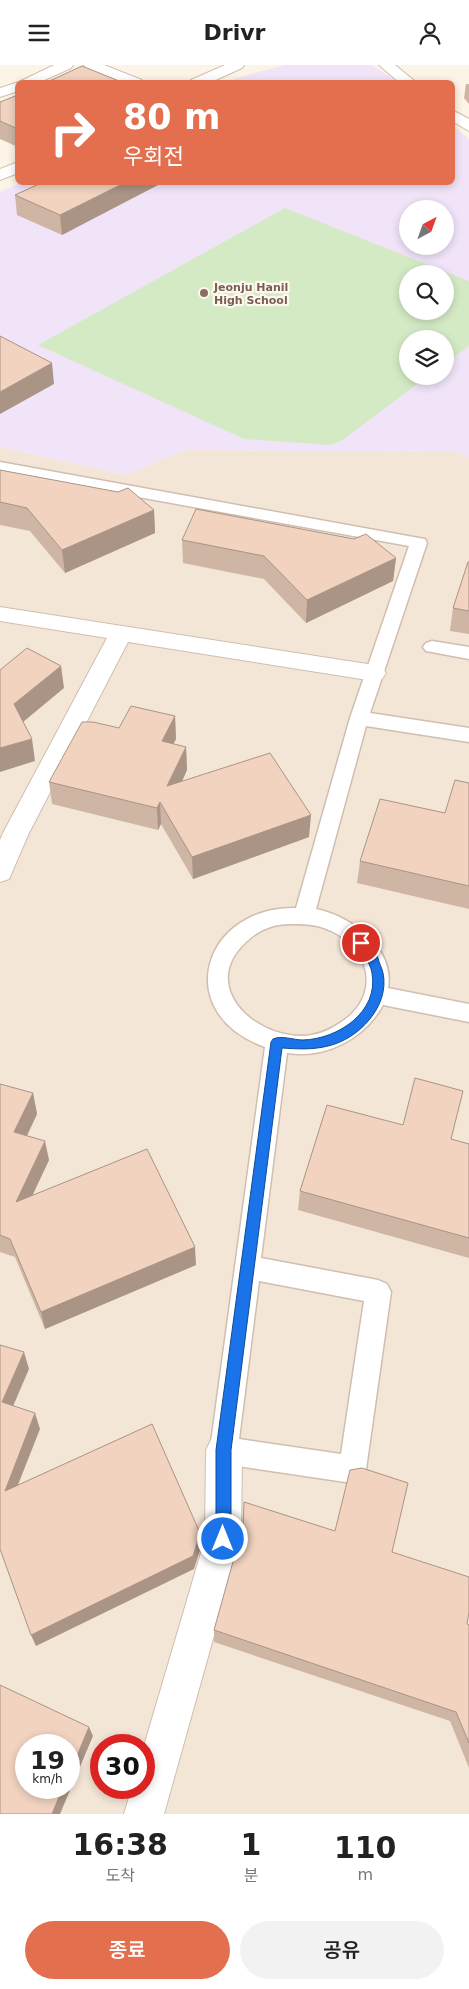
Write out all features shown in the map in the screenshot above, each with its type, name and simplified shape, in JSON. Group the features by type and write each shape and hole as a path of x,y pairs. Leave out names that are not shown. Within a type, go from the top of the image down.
{"street":[{"path":"32,80 66,65"},
{"path":"91,65 129,80"},
{"path":"203,80 237,65"},
{"path":"386,65 406,80"},
{"path":"0,93 15,87"},
{"path":"455,115 469,126"},
{"path":"0,175 15,168"},
{"path":"0,614 374,673"},
{"path":"0,873 16,833 121,633"},
{"path":"144,1814 223,1539 224,1450"}],"lane":[{"path":"0,467 419,543 359,718 304,915"},
{"path":"432,647 469,653"},
{"path":"359,718 469,735"},
{"path":"304,915 330,921 353,934 369,952 378,973 377,995 367,1015 351,1030 329,1041 303,1045 277,1042 253,1033 233,1018 222,999 217,979 220,959 233,939 252,925 277,917 304,915"},
{"path":"377,995 469,1013"},
{"path":"247,1267 378,1292 352,1469 224,1450 247,1267 277,1042"}],"shaded area":[{"path":"285,65 372,65 395,80 233,80"},
{"name":"Jeonju Hanil High School","path":"455,128 469,139 469,457 455,452 185,450 125,475 0,447 0,192 16,185 455,185"},
{"path":"0,447 125,475 185,450 455,452 469,457 469,1814 0,1814"}],"green space":[{"path":"285,208 399,253 399,255 429,265 399,265 399,320 454,320 454,275 469,281 469,346 454,357 454,330 399,330 399,385 416,385 341,441 330,445 244,439 38,345"}],"building":[{"path":"82,66 117,80 52,80"},
{"path":"15,96 15,128 0,121 0,102"},
{"path":"37,185 120,185 60,215 15,195"},
{"path":"0,336 52,363 0,392"},
{"path":"0,470 118,492 128,488 154,510 62,550 27,508 0,502"},
{"path":"196,509 354,539 366,534 396,558 307,600 264,556 182,540"},
{"path":"469,562 469,611 453,608"},
{"path":"27,648 61,666 14,704 32,739 0,748 0,670"},
{"path":"131,706 175,716 162,741 186,747 167,786 270,753 311,815 192,857 160,802 157,808 49,782 82,722 93,722 119,728"},
{"path":"455,780 469,783 469,886 360,861 380,799 445,813"},
{"path":"415,1078 463,1091 451,1139 469,1144 469,1238 300,1191 327,1105 403,1125"},
{"path":"0,1084 33,1093 14,1132 45,1141 16,1202 147,1149 195,1247 41,1312 10,1239 0,1235"},
{"path":"0,1345 24,1352 2,1402 35,1413 5,1491 152,1424 200,1533 193,1556 31,1635 0,1549"},
{"path":"362,1468 408,1483 392,1552 469,1577 467,1624 469,1625 469,1743 456,1712 214,1630 243,1526 244,1502 335,1531 350,1470"},
{"path":"0,1685 89,1727 80,1749 80,1734 15,1734 15,1799 58,1799 52,1814 0,1814"}],"place":[{"name":"Jeonju Hanil High School","path":"204,293"}],"route":[{"path":"223,1539 224,1450 277,1042 303,1045 329,1041 351,1030 367,1015 377,995 378,973 369,952 361,943"}]}
